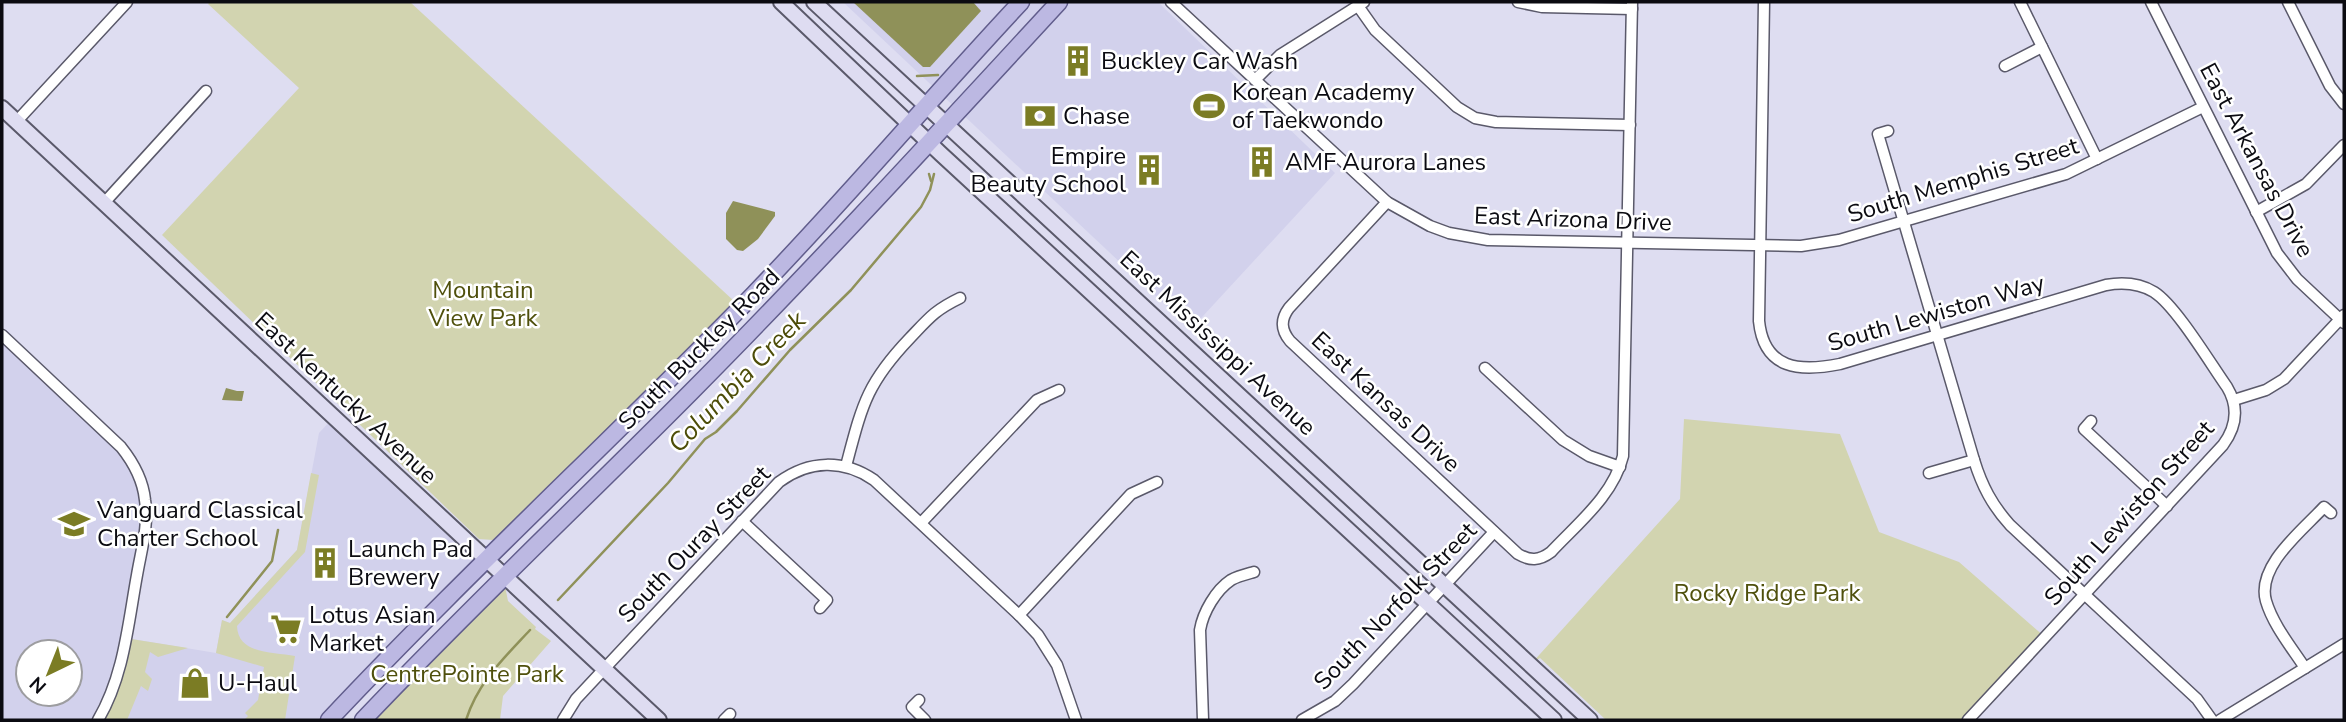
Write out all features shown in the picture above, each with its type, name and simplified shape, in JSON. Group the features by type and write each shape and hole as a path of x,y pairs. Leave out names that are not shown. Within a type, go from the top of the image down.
{"main road":[{"name":"East Mississippi Avenue","path":"781,2 1554,720"},
{"name":"East Mississippi Avenue","path":"814,2 1590,720"},
{"name":"South Buckley Road","path":"329,720 485,559 747,301 1021,2"},
{"name":"South Buckley Road","path":"363,720 503,576 708,375 947,125 1059,2"},
{"name":"East Kentucky Avenue","path":"2,108 659,720"}],"street":[{"path":"16,121 127,2"},
{"name":"East Arizona Drive","path":"1171,2 1387,202 1430,226 1488,240 1724,244"},
{"path":"1518,2 1542,7 1632,5"},
{"name":"South Lewiston Way","path":"1764,2 1760,333 1770,352 1785,364 1821,368 2106,285 2143,282 2170,307 2234,400"},
{"path":"2020,2 2098,159"},
{"name":"East Arkansas Drive","path":"2151,2 2286,267 2343,319"},
{"path":"2292,3 2330,86 2344,104"},
{"path":"1255,80 1280,55 1361,4 1375,30 1457,107 1475,118 1496,122 1630,125"},
{"name":"South Norfolk Street","path":"1302,720 1341,695 1494,532 1526,559 1545,557 1603,497 1620,467 1624,443 1632,5"},
{"path":"2005,66 2042,47"},
{"path":"104,203 206,91"},
{"name":"South Memphis Street","path":"1724,244 1820,244 1904,222 2052,178 2098,159 2203,107"},
{"path":"1888,131 1878,134 1982,484 1998,511 2197,699 2212,720"},
{"path":"2256,212 2306,184 2344,145"},
{"name":"East Kansas Drive","path":"1387,202 1289,308 1283,318 1284,333 1494,532"},
{"path":"960,298 939,308 880,372 861,411 846,466 874,480 1038,635 1057,665 1076,720"},
{"name":"South Lewiston Street","path":"1968,720 2230,436 2236,415 2234,400 2279,383 2343,319"},
{"path":"2,335 121,447 136,469 144,492 145,532 121,659 112,692 98,720"},
{"path":"1485,368 1572,447 1588,456 1620,467"},
{"path":"921,523 1037,400 1059,390"},
{"path":"2091,421 2084,429 2167,506"},
{"path":"1929,473 1974,460"},
{"name":"South Ouray Street","path":"563,720 604,669 742,521 789,475 810,466 846,466"},
{"path":"1019,615 1131,494 1157,482"},
{"path":"2305,668 2271,613 2260,584 2272,564 2324,507 2331,513"},
{"path":"742,521 827,600 820,608"},
{"path":"1203,720 1201,620 1206,609 1230,581 1254,572"},
{"path":"2220,720 2344,644"},
{"path":"919,700 912,708 925,720"}],"shaded area":[{"path":"843,2 1158,2 1335,173 1191,329"},
{"path":"853,2 973,2 981,11 930,67 923,67"},
{"path":"733,201 775,212 775,216 758,239 743,251 737,250 726,239 726,213"},
{"path":"2,335 121,447 145,499 126,638 216,653 222,620 230,623 297,550 319,433 333,418 485,559 329,720 2,720"},
{"path":"226,388 244,391 242,401 222,400"}],"green space":[{"name":"Mountain View Park","path":"410,2 734,301 669,371 493,540 479,539 162,235 299,88 208,4"},
{"name":"Rocky Ridge Park","path":"1684,419 1840,434 1879,532 1959,562 2045,637 1968,720 1606,720 1540,658 1531,664 1680,499"},
{"path":"311,473 319,475 305,552 237,626 239,635 250,647 295,656 285,720 244,720 248,716 245,713 258,700 264,667 216,653 222,620 230,623 297,550"},
{"name":"CentrePointe Park","path":"503,576 508,601 536,627 535,629 551,641 503,696 500,720 363,720"},
{"path":"125,638 188,648 158,657 150,652 145,672 152,679 148,691 141,686 127,720 98,720"}],"waterway":[{"name":"Columbia Creek","path":"917,76 938,75"},
{"name":"Columbia Creek","path":"929,174 931,181"},
{"name":"Columbia Creek","path":"558,600 668,483 705,439 737,411 790,350 851,290 921,207 930,190 934,174"},
{"path":"227,617 272,561 278,530"},
{"name":"Columbia Creek","path":"466,720 485,682 530,630"}],"place":[{"name":"Buckley Car Wash","path":"1078,61"},
{"name":"Korean Academy of Taekwondo","path":"1209,106"},
{"name":"Chase","path":"1040,116"},
{"name":"AMF Aurora Lanes","path":"1262,162"},
{"name":"Empire Beauty School","path":"1149,170"},
{"name":"Vanguard Classical Charter School","path":"74,524"},
{"name":"Launch Pad Brewery","path":"325,563"},
{"name":"Lotus Asian Market","path":"286,629"},
{"name":"U-Haul","path":"195,683"}]}
